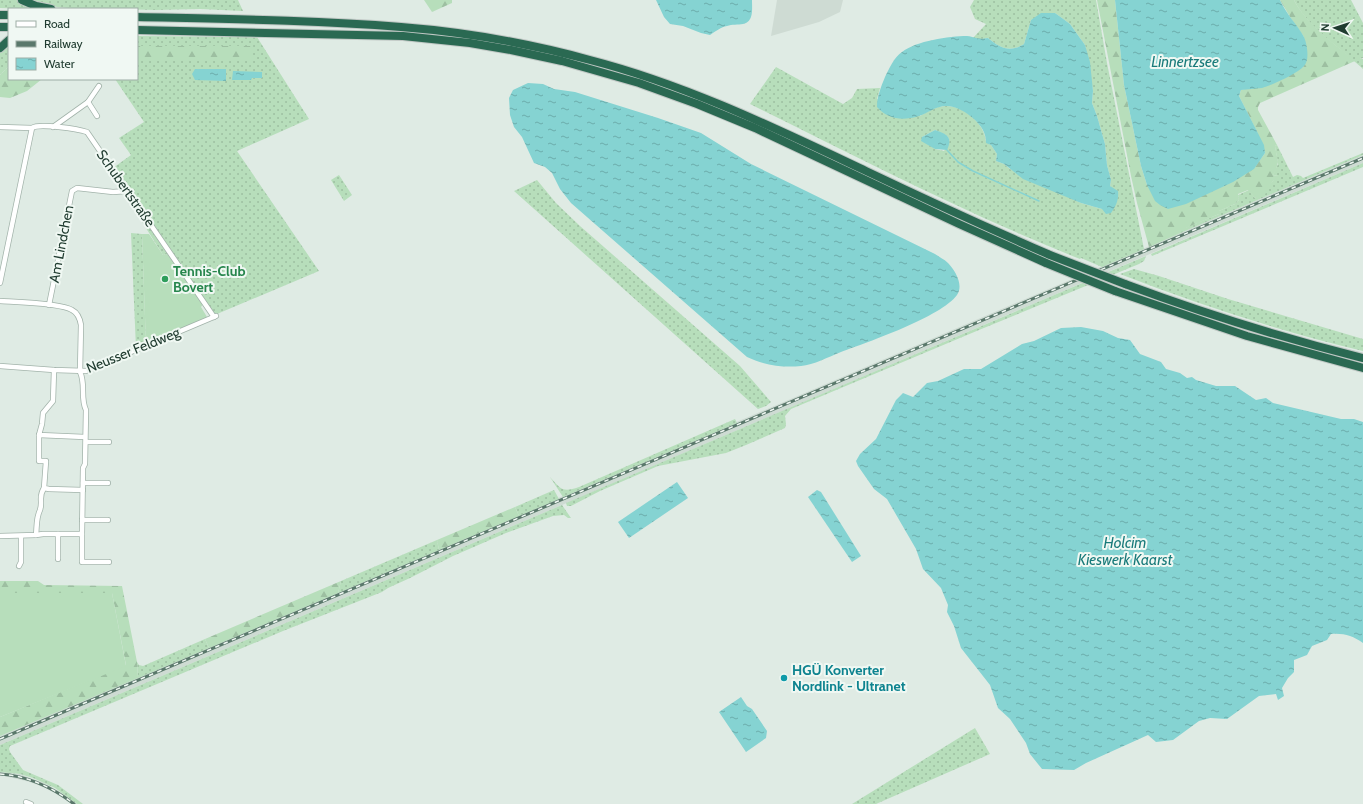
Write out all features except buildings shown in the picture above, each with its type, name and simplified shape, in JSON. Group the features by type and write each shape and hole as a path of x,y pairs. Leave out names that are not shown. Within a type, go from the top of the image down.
{"highway":[{"path":"22,0 36,6 47,8"},
{"path":"138,17 316,21 403,27 471,35 513,42 592,60 700,96 758,121 1115,291 1247,336 1363,368"},
{"path":"138,30 403,36 484,45 562,61 639,83 719,113 774,137 959,224 1048,259 1125,284 1200,311 1363,358"},
{"path":"0,48 8,41"}],"street":[{"path":"53,126 88,102 99,86"},
{"path":"88,102 97,116"},
{"name":"Schubertstraße","path":"0,127 32,128 34,126 53,126 87,132 215,317"},
{"path":"0,283 32,128"},
{"name":"Am Lindchen","path":"49,305 72,191 77,188 113,192 127,191"},
{"path":"0,301 61,306 72,310 80,319 80,372 83,377 83,405 86,410 85,464 83,468 82,562 109,562"},
{"name":"Neusser Feldweg","path":"0,366 80,372 93,369 215,317"},
{"path":"36,535 37,513 40,509 41,493 44,488 46,461 39,461 39,435 43,413 53,401 54,370"},
{"path":"39,435 109,442"},
{"path":"83,483 108,483"},
{"path":"44,488 49,490 83,490"},
{"path":"82,520 108,520"},
{"path":"58,534 58,558"},
{"path":"0,536 82,534"},
{"path":"19,566 21,562 21,536"},
{"path":"26,802 31,804"}],"shaded area":[{"path":"777,0 843,0 840,12 819,22 771,36"},
{"path":"1363,155 1363,163 0,745 0,736"},
{"path":"0,772 20,774 44,783 64,794 77,804 72,804 51,790 30,782 0,775"}],"green space":[{"path":"0,0 17,0 37,8 8,8 0,8"},
{"path":"31,0 238,0 243,11 200,9 156,10 138,10 138,8 57,7"},
{"path":"424,0 452,0 452,3 432,12"},
{"path":"974,0 1096,0 1144,249 1102,267 1081,258 1080,259 1038,242 955,204 750,104 776,67 843,104 852,98 857,89 880,88 877,99 920,116 939,107 946,106 960,109 973,117 978,123 985,135 986,142 991,145 997,154 996,161 1081,203 1102,209 1113,189 1110,186 1111,180 1107,165 1105,144 1092,103 1093,91 1085,45 1070,24 1055,13 1031,20 1024,44 1019,47 1010,49 1001,47 988,38 980,40 973,38 986,24 975,19 970,7","holes":["935,130 946,135 949,140 949,143 944,151 935,149 922,137"]},
{"path":"1097,0 1115,0 1124,85 1141,166 1147,185 1260,160 1265,153 1257,132 1239,96 1241,90 1283,79 1304,66 1304,37 1280,0 1294,0 1299,9 1313,25 1355,61 1260,103 1258,110 1277,145 1275,146 1278,162 1273,175 1278,176 1278,178 1267,188 1269,192 1255,198 1248,190 1238,194 1239,200 1235,204 1219,211 1219,214 1186,228 1185,231 1149,247 1131,176"},
{"path":"1294,0 1351,0 1363,23 1363,58 1360,59 1363,59 1363,69 1316,29 1300,10"},
{"path":"138,36 257,37 309,119 237,151 319,271 217,314 213,313 113,168 131,155 119,138 144,122 116,80 138,80"},
{"path":"8,45 8,67 0,75 0,53"},
{"path":"138,46 253,46 253,60 138,59"},
{"path":"8,67 8,80 41,80 27,91 10,98 0,97 0,75"},
{"path":"1277,145 1293,177 1297,175 1303,178 1363,153 1363,155 1185,231 1185,228 1219,214 1219,211 1235,204 1239,200 1238,195 1249,190 1255,198 1278,176 1273,175 1278,164 1275,146"},
{"path":"1363,163 1363,167 1152,256 1151,254"},
{"path":"339,175 352,195 344,201 331,180"},
{"path":"537,180 556,203 580,226 740,366 771,402 758,409 514,191"},
{"path":"139,217 144,217 169,254 163,255"},
{"path":"131,233 142,234 146,344 136,348"},
{"name":"Tennis-Club Bovert","path":"142,234 149,234 163,255 169,254 203,304 201,307 207,317 206,319 146,344"},
{"path":"1146,256 1144,261 1139,264 791,409 785,416 785,428 746,445 726,453 658,466 600,491 571,506 567,506 566,503"},
{"path":"1134,269 1228,299 1363,339 1363,351 1240,317 1120,274"},
{"path":"735,419 737,423 563,497 550,477 562,489 573,489"},
{"path":"554,490 559,499 519,516 515,507"},
{"path":"562,505 571,518 564,515 553,516 506,533 453,556 382,592 283,631 10,746 10,752 23,770 58,785 83,804 77,804 55,788 33,778 20,774 0,772 0,745"},
{"path":"515,507 519,516 439,550 437,540"},
{"path":"437,540 439,550 338,593 341,581"},
{"path":"0,581 38,581 44,585 122,586 137,662 138,678 0,736 0,717 126,665 112,593 0,593"},
{"path":"341,581 338,593 209,648 205,639"},
{"path":"0,593 112,593 126,666 0,717"},
{"path":"205,639 209,648 138,678 137,662 139,665 143,666"},
{"path":"975,728 990,754 876,804 852,804"}],"water":[{"path":"656,0 752,0 752,15 747,23 731,25 718,29 710,35 683,26 670,24 664,17"},
{"name":"Linnertzsee","path":"1115,0 1280,0 1285,10 1304,37 1307,48 1307,60 1301,69 1278,82 1262,88 1241,90 1239,96 1264,145 1265,153 1254,169 1233,182 1186,204 1168,209 1155,201 1147,185 1141,166 1124,85"},
{"path":"1041,13 1055,13 1062,18 1070,24 1085,45 1090,62 1093,91 1092,103 1105,144 1107,165 1111,180 1110,186 1118,191 1117,203 1111,213 1106,214 1102,209 1081,203 1023,179 1004,164 996,161 997,154 991,145 986,143 984,132 981,127 974,119 961,110 950,106 942,106 919,116 902,119 886,115 877,107 880,92 890,67 899,54 908,48 933,40 967,36 978,39 988,38 1005,48 1010,49 1019,47 1024,44 1031,20"},
{"path":"195,69 226,69 226,81 195,80 192,74"},
{"path":"233,71 262,72 262,78 252,78 251,80 232,80"},
{"path":"528,83 543,84 554,89 575,92 701,133 751,164 945,260 958,278 960,287 959,291 949,303 920,320 811,364 794,367 780,366 767,364 747,357 571,203 560,189 552,173 545,167 534,163 522,137 514,127 510,115 509,98 513,90"},
{"path":"935,130 948,137 949,146 947,150 935,149 921,141 922,137"},
{"name":"Holcim Kieswerk Kaarst","path":"1081,327 1103,331 1118,338 1130,340 1140,354 1161,362 1166,369 1180,373 1187,378 1192,377 1196,380 1216,386 1235,386 1256,400 1266,398 1273,403 1341,419 1354,419 1363,422 1363,643 1356,638 1340,634 1331,634 1327,640 1312,646 1307,655 1294,660 1294,672 1282,688 1284,696 1278,700 1276,694 1259,696 1227,719 1210,718 1199,721 1173,740 1156,742 1148,735 1074,770 1042,769 1030,754 1026,743 1010,719 998,708 990,685 961,648 954,626 947,612 948,605 941,588 923,569 916,549 887,499 874,489 856,461 860,454 876,439 896,400 903,393 913,397 927,383 938,381 964,369 981,369 1022,344 1034,341 1061,328"},
{"path":"677,482 688,498 629,538 618,522"},
{"path":"817,490 821,492 861,556 852,562 808,497"},
{"path":"741,697 747,706 752,709 767,731 766,738 746,752 719,712"}],"waterway":[{"path":"947,150 958,162 973,171 1039,201"}],"railway":[{"path":"0,739 1363,158"},
{"path":"0,774 20,777 39,783 57,792 74,804"}],"place":[{"name":"Tennis-Club Bovert","path":"165,279"},
{"name":"HGÜ Konverter Nordlink - Ultranet","path":"784,678"}]}
